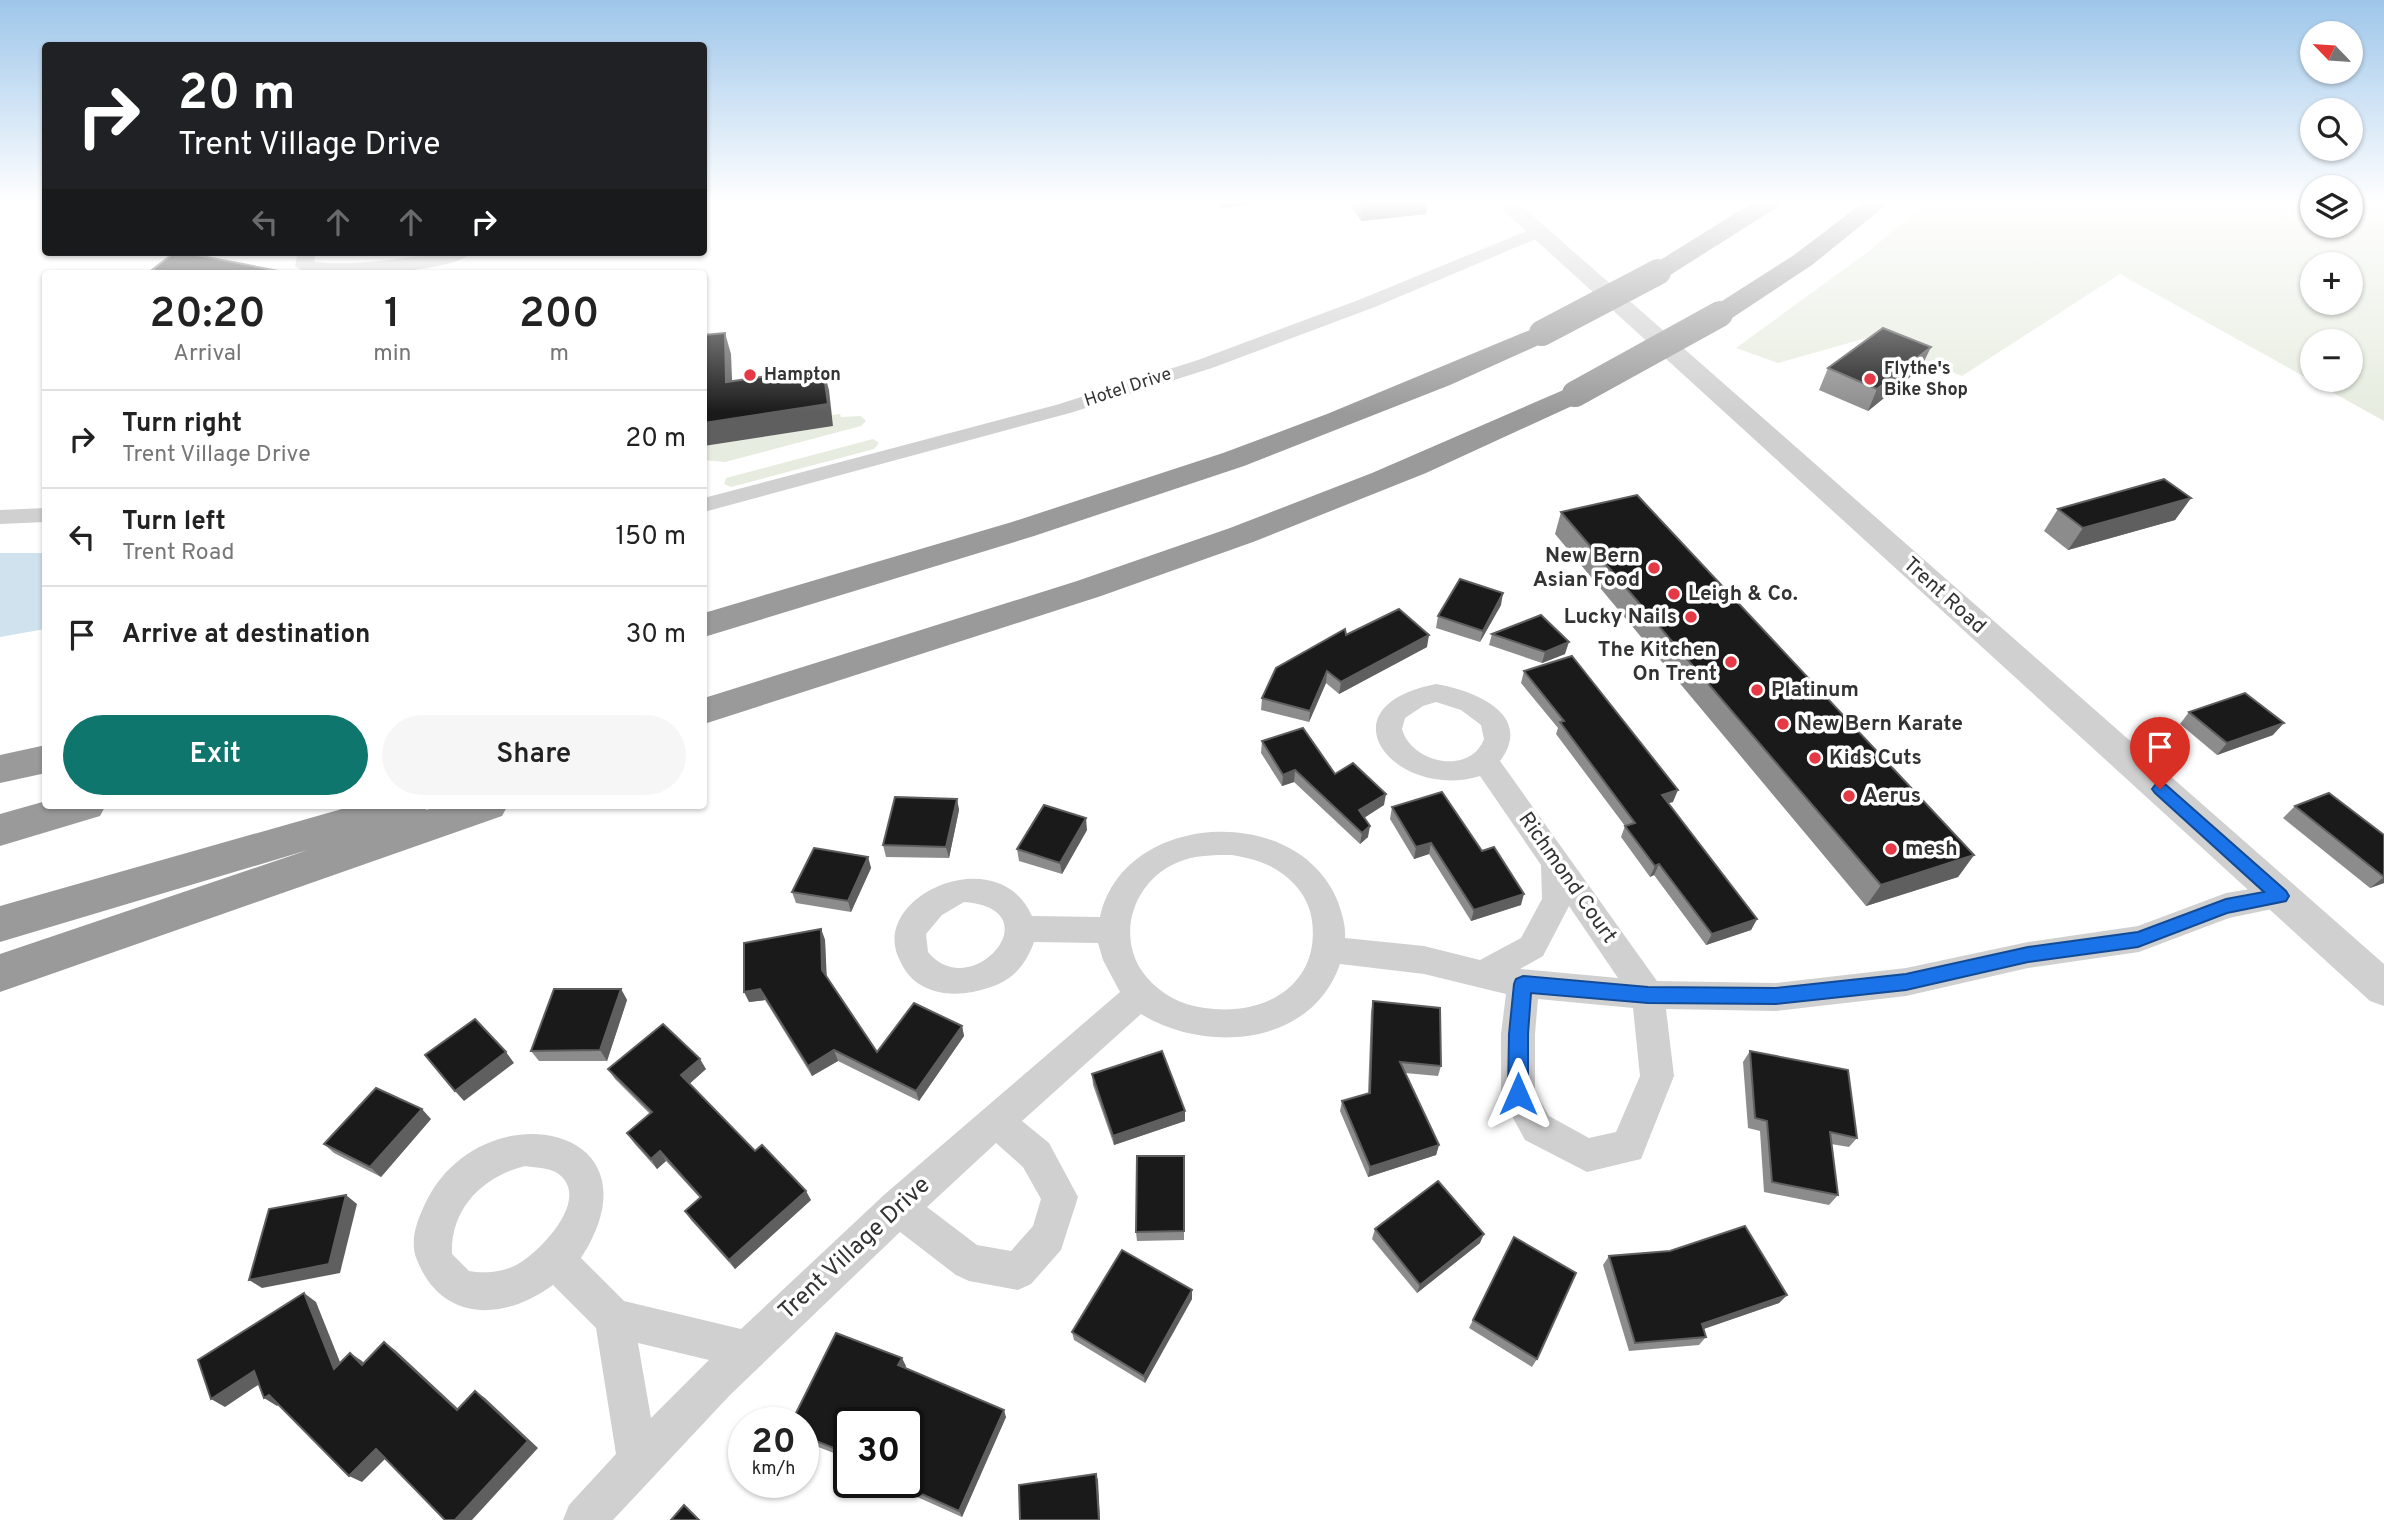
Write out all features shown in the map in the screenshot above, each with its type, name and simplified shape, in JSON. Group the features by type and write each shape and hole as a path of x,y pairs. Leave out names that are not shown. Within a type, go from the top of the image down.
{"highway":[{"path":"707,606 821,584 1028,529 1276,446 1380,405 1542,333 1658,272"},
{"path":"707,725 783,691 948,633 1149,568 1315,507 1470,443 1575,394 1720,314 1785,272"},
{"path":"707,624 821,584"},
{"path":"707,710 783,691"},
{"path":"0,769 42,760"},
{"path":"0,830 72,809"},
{"path":"0,923 427,813 458,809"},
{"path":"0,972 427,813"}],"street":[{"name":"Hotel Drive","path":"707,504 1063,409 1205,364 1368,303 1442,272"},
{"name":"Trent Road","path":"1585,272 2384,989"},
{"path":"0,517 42,515"},
{"name":"Richmond Court","path":"1485,761 1648,995"},
{"path":"1232,843 1266,850 1295,866 1318,890 1330,919 1330,950 1319,977 1298,1000 1270,1016 1236,1024 1201,1023 1168,1013 1141,995 1124,975 1115,953 1112,930 1119,900 1137,874 1164,855 1197,844 1232,843"},
{"path":"1485,974 1532,947 1557,899 1556,863"},
{"path":"1330,950 1424,960 1523,984 1648,995 1776,996 1906,982 2028,955 2138,939 2226,906 2280,896"},
{"path":"1021,929 1112,930"},
{"path":"1523,984 1518,1034 1518,1094 1536,1128 1587,1155 1628,1147 1657,1076 1648,995"},
{"name":"Trent Village Drive","path":"584,1520 638,1460 747,1350 898,1208 1141,995"},
{"path":"898,1208 968,1262 1018,1271 1048,1237 1060,1197 1037,1155 996,1121"},
{"path":"525,1149 549,1149 568,1157 582,1171 587,1192 585,1214 573,1238 555,1260 532,1278 506,1288 480,1292 458,1286 442,1274 433,1255 433,1233 441,1209 456,1187 477,1168 501,1155 525,1149"},
{"path":"555,1260 614,1318 747,1350"},
{"path":"614,1318 638,1460"}],"shaded area":[{"path":"1840,272 2300,272 2300,315 2363,315 2363,272 2384,272 2384,421 2332,392 2363,392 2363,329 2300,329 2300,374 2120,274 1962,376 1870,337 1778,363 1736,348"},
{"path":"832,415 861,416 866,421 861,426 725,462 707,460 707,446 833,426"},
{"path":"873,439 879,443 874,449 731,487 724,484 726,478"}],"water":[{"path":"0,553 42,553 42,630 0,637"}],"building":[{"path":"1883,328 1931,347 1877,389 1828,368"},
{"path":"725,333 726,382 823,368 828,404 707,423 707,335"},
{"path":"2164,479 2191,498 2083,528 2058,509"},
{"path":"1637,495 1974,855 1881,885 1561,512"},
{"path":"1460,579 1503,593 1483,631 1438,616"},
{"path":"1399,609 1429,635 1341,682 1327,671 1310,711 1262,698 1276,668 1345,629 1346,635"},
{"path":"1541,615 1569,642 1545,652 1492,634"},
{"path":"1572,656 1678,790 1662,795 1757,919 1712,934 1659,864 1655,866 1625,826 1635,823 1560,722 1564,721 1524,671"},
{"path":"2245,693 2284,723 2227,743 2189,712"},
{"path":"1303,728 1335,774 1353,763 1386,794 1359,810 1370,826 1362,833 1295,770 1283,775 1262,741"},
{"path":"1442,792 1482,851 1494,847 1524,894 1474,910 1431,843 1416,847 1392,807"},
{"path":"2329,793 2384,835 2384,877 2295,806"},
{"path":"895,797 957,799 946,847 883,845"},
{"path":"1044,805 1086,818 1060,863 1017,849"},
{"path":"814,848 868,857 848,901 792,892"},
{"path":"821,929 822,970 877,1052 914,1003 962,1026 916,1091 834,1050 808,1066 760,989 744,992 744,943"},
{"path":"554,989 621,989 600,1050 531,1051"},
{"path":"1373,1001 1440,1008 1441,1066 1400,1062 1439,1145 1370,1167 1342,1101 1370,1093"},
{"path":"475,1019 506,1052 455,1091 425,1055"},
{"path":"663,1024 700,1059 681,1075 755,1151 762,1145 806,1191 729,1260 685,1211 701,1197 660,1151 651,1159 627,1133 652,1112 608,1069"},
{"path":"1162,1051 1185,1111 1113,1136 1092,1074"},
{"path":"1750,1051 1848,1070 1857,1138 1830,1132 1838,1195 1772,1182 1767,1121 1755,1118"},
{"path":"376,1088 422,1109 370,1167 324,1144"},
{"path":"1137,1156 1184,1156 1184,1231 1136,1232"},
{"path":"1438,1181 1484,1234 1420,1285 1375,1229"},
{"path":"346,1195 329,1264 249,1280 269,1209"},
{"path":"1745,1226 1787,1295 1702,1324 1706,1337 1635,1343 1609,1256 1670,1251"},
{"path":"1514,1237 1576,1273 1537,1359 1473,1320"},
{"path":"1122,1250 1192,1290 1144,1376 1072,1332"},
{"path":"304,1293 334,1369 350,1353 362,1365 384,1342 457,1410 475,1391 528,1441 455,1520 445,1520 376,1449 349,1476 269,1395 264,1398 254,1371 211,1399 198,1360"},
{"path":"836,1333 902,1358 898,1365 1004,1410 959,1511 924,1495 924,1407 833,1407 833,1448 819,1442 819,1407 799,1407"},
{"path":"1096,1474 1099,1520 1020,1520 1019,1485"},
{"path":"684,1505 699,1520 671,1520"}],"place":[{"name":"Hampton","path":"750,375"},
{"name":"Flythe's Bike Shop","path":"1870,379"},
{"name":"New Bern Asian Food","path":"1654,568"},
{"name":"Leigh & Co.","path":"1674,594"},
{"name":"Lucky Nails","path":"1691,617"},
{"name":"The Kitchen On Trent","path":"1731,662"},
{"name":"Platinum","path":"1757,690"},
{"name":"New Bern Karate","path":"1783,724"},
{"name":"Kids Cuts","path":"1815,758"},
{"name":"Aerus","path":"1849,796"},
{"name":"mesh","path":"1891,849"}],"route":[{"path":"1518,1094 1518,1034 1523,984 1648,995 1776,996 1906,982 2028,955 2138,939 2226,906 2280,896 2160,789"}]}
